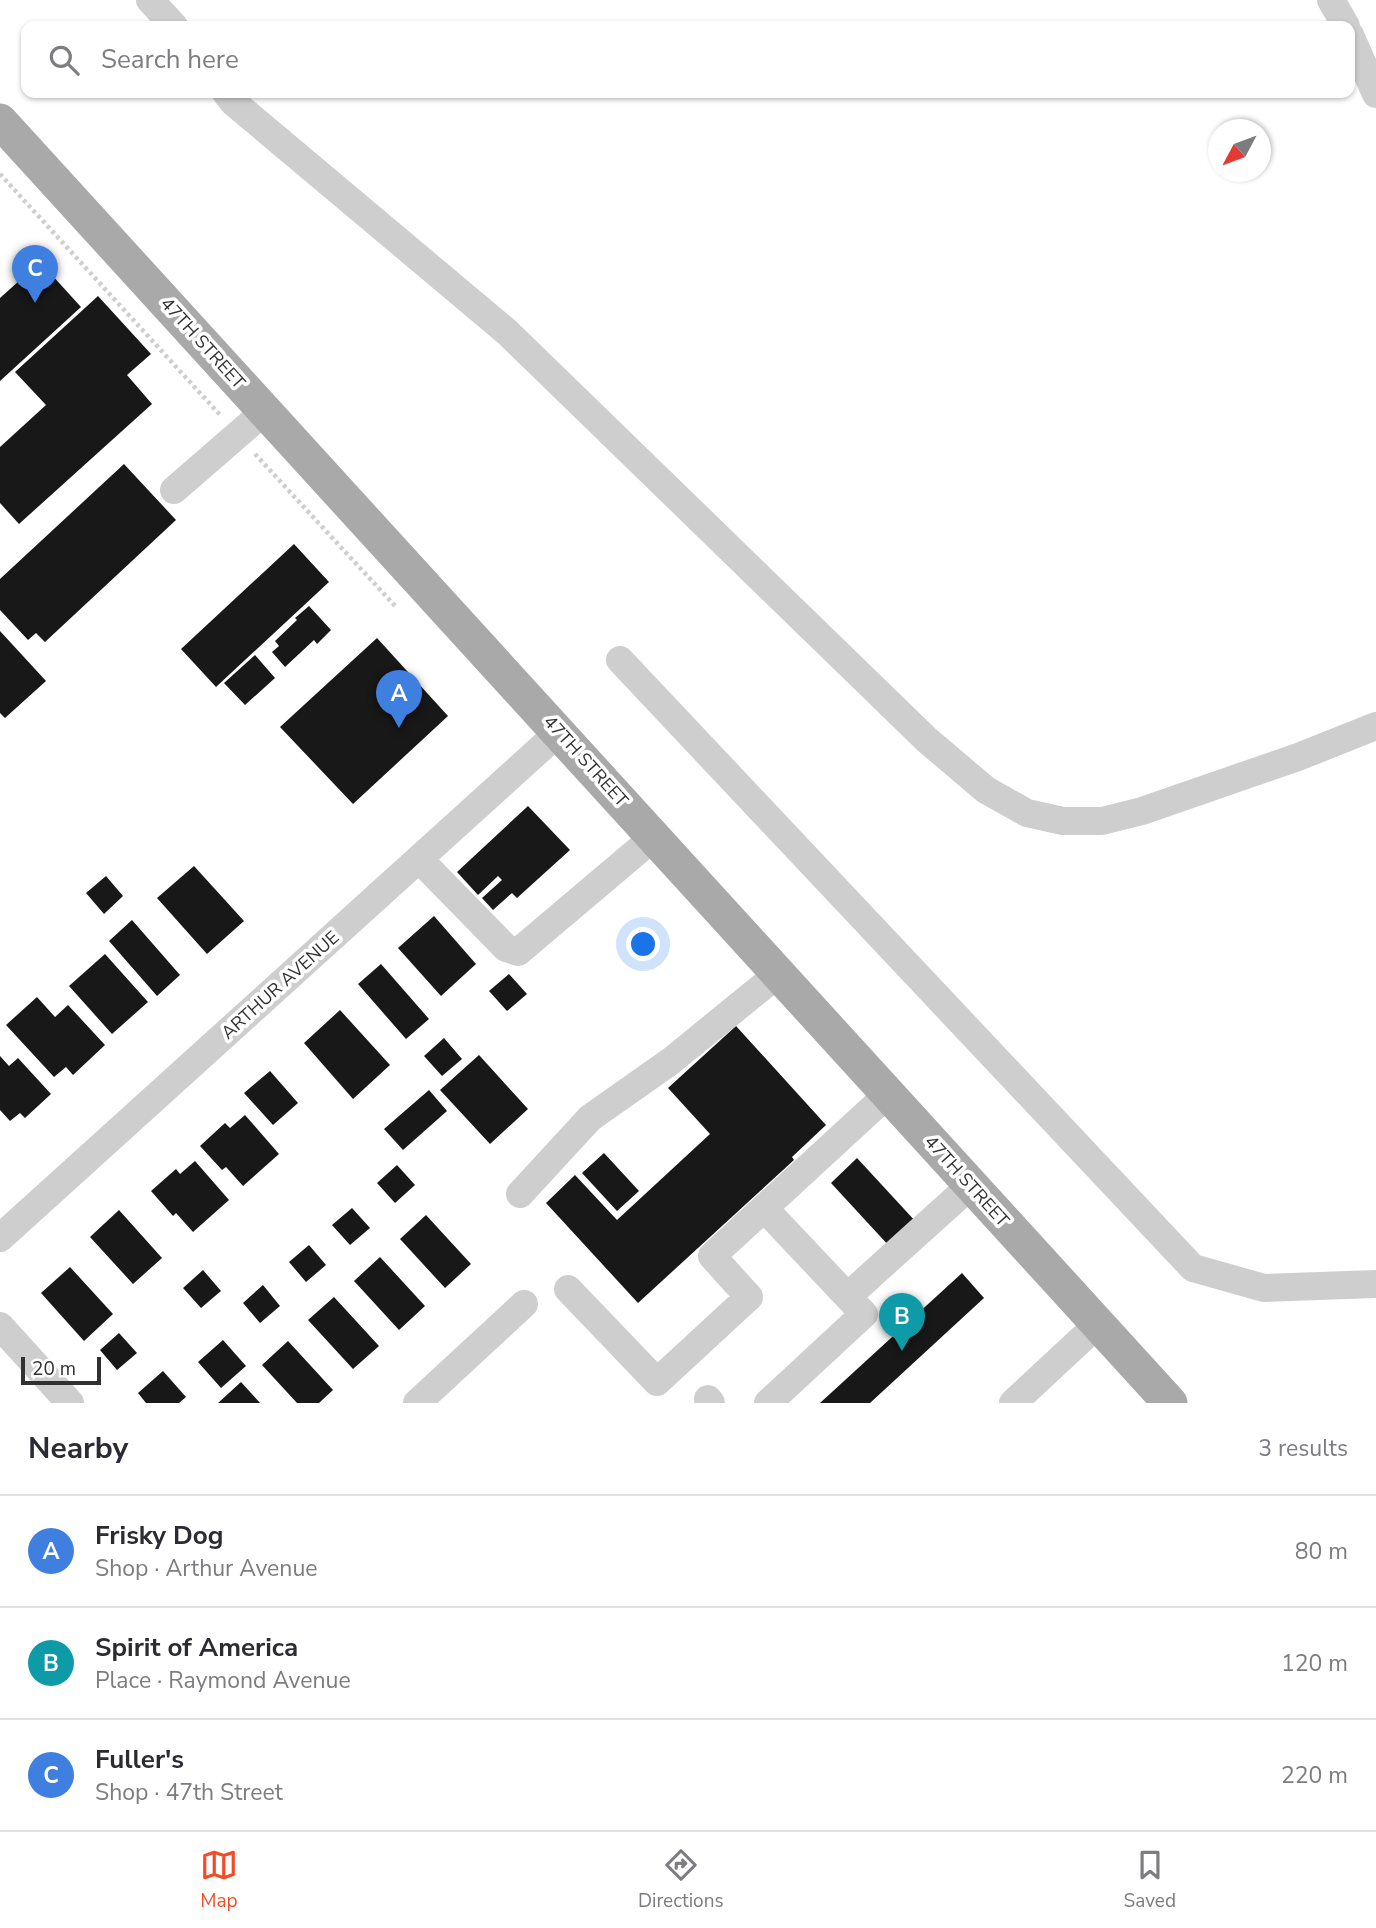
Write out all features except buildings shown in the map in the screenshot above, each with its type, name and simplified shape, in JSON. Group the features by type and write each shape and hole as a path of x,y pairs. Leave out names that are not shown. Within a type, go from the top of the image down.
{"main road":[{"name":"47TH STREET","path":"0,122 1170,1403"}],"street":[{"path":"150,0 169,21"},
{"path":"1331,0 1343,21"},
{"path":"1355,46 1376,94"},
{"path":"230,98 507,332 927,740 986,790 1027,813 1063,821 1102,821 1142,811 1298,757 1376,726"},
{"path":"174,490 265,411"},
{"path":"620,660 1193,1268 1264,1288 1376,1283"},
{"name":"ARTHUR AVENUE","path":"0,1238 559,732"},
{"path":"419,859 506,948 518,952 654,836"},
{"path":"520,1194 590,1118 671,1061 779,973"},
{"path":"568,1289 657,1382 749,1297 712,1256 888,1094"},
{"path":"848,1296 971,1185"},
{"path":"764,1208 864,1314 768,1403"},
{"path":"417,1403 524,1304"},
{"path":"1013,1403 1098,1324"},
{"path":"0,1326 70,1403"}],"path":[{"path":"0,174 396,607"}],"place":[{"name":"Fuller's","path":"35,303"},
{"name":"Frisky Dog","path":"399,728"},
{"name":"Spirit of America","path":"902,1351"}]}
